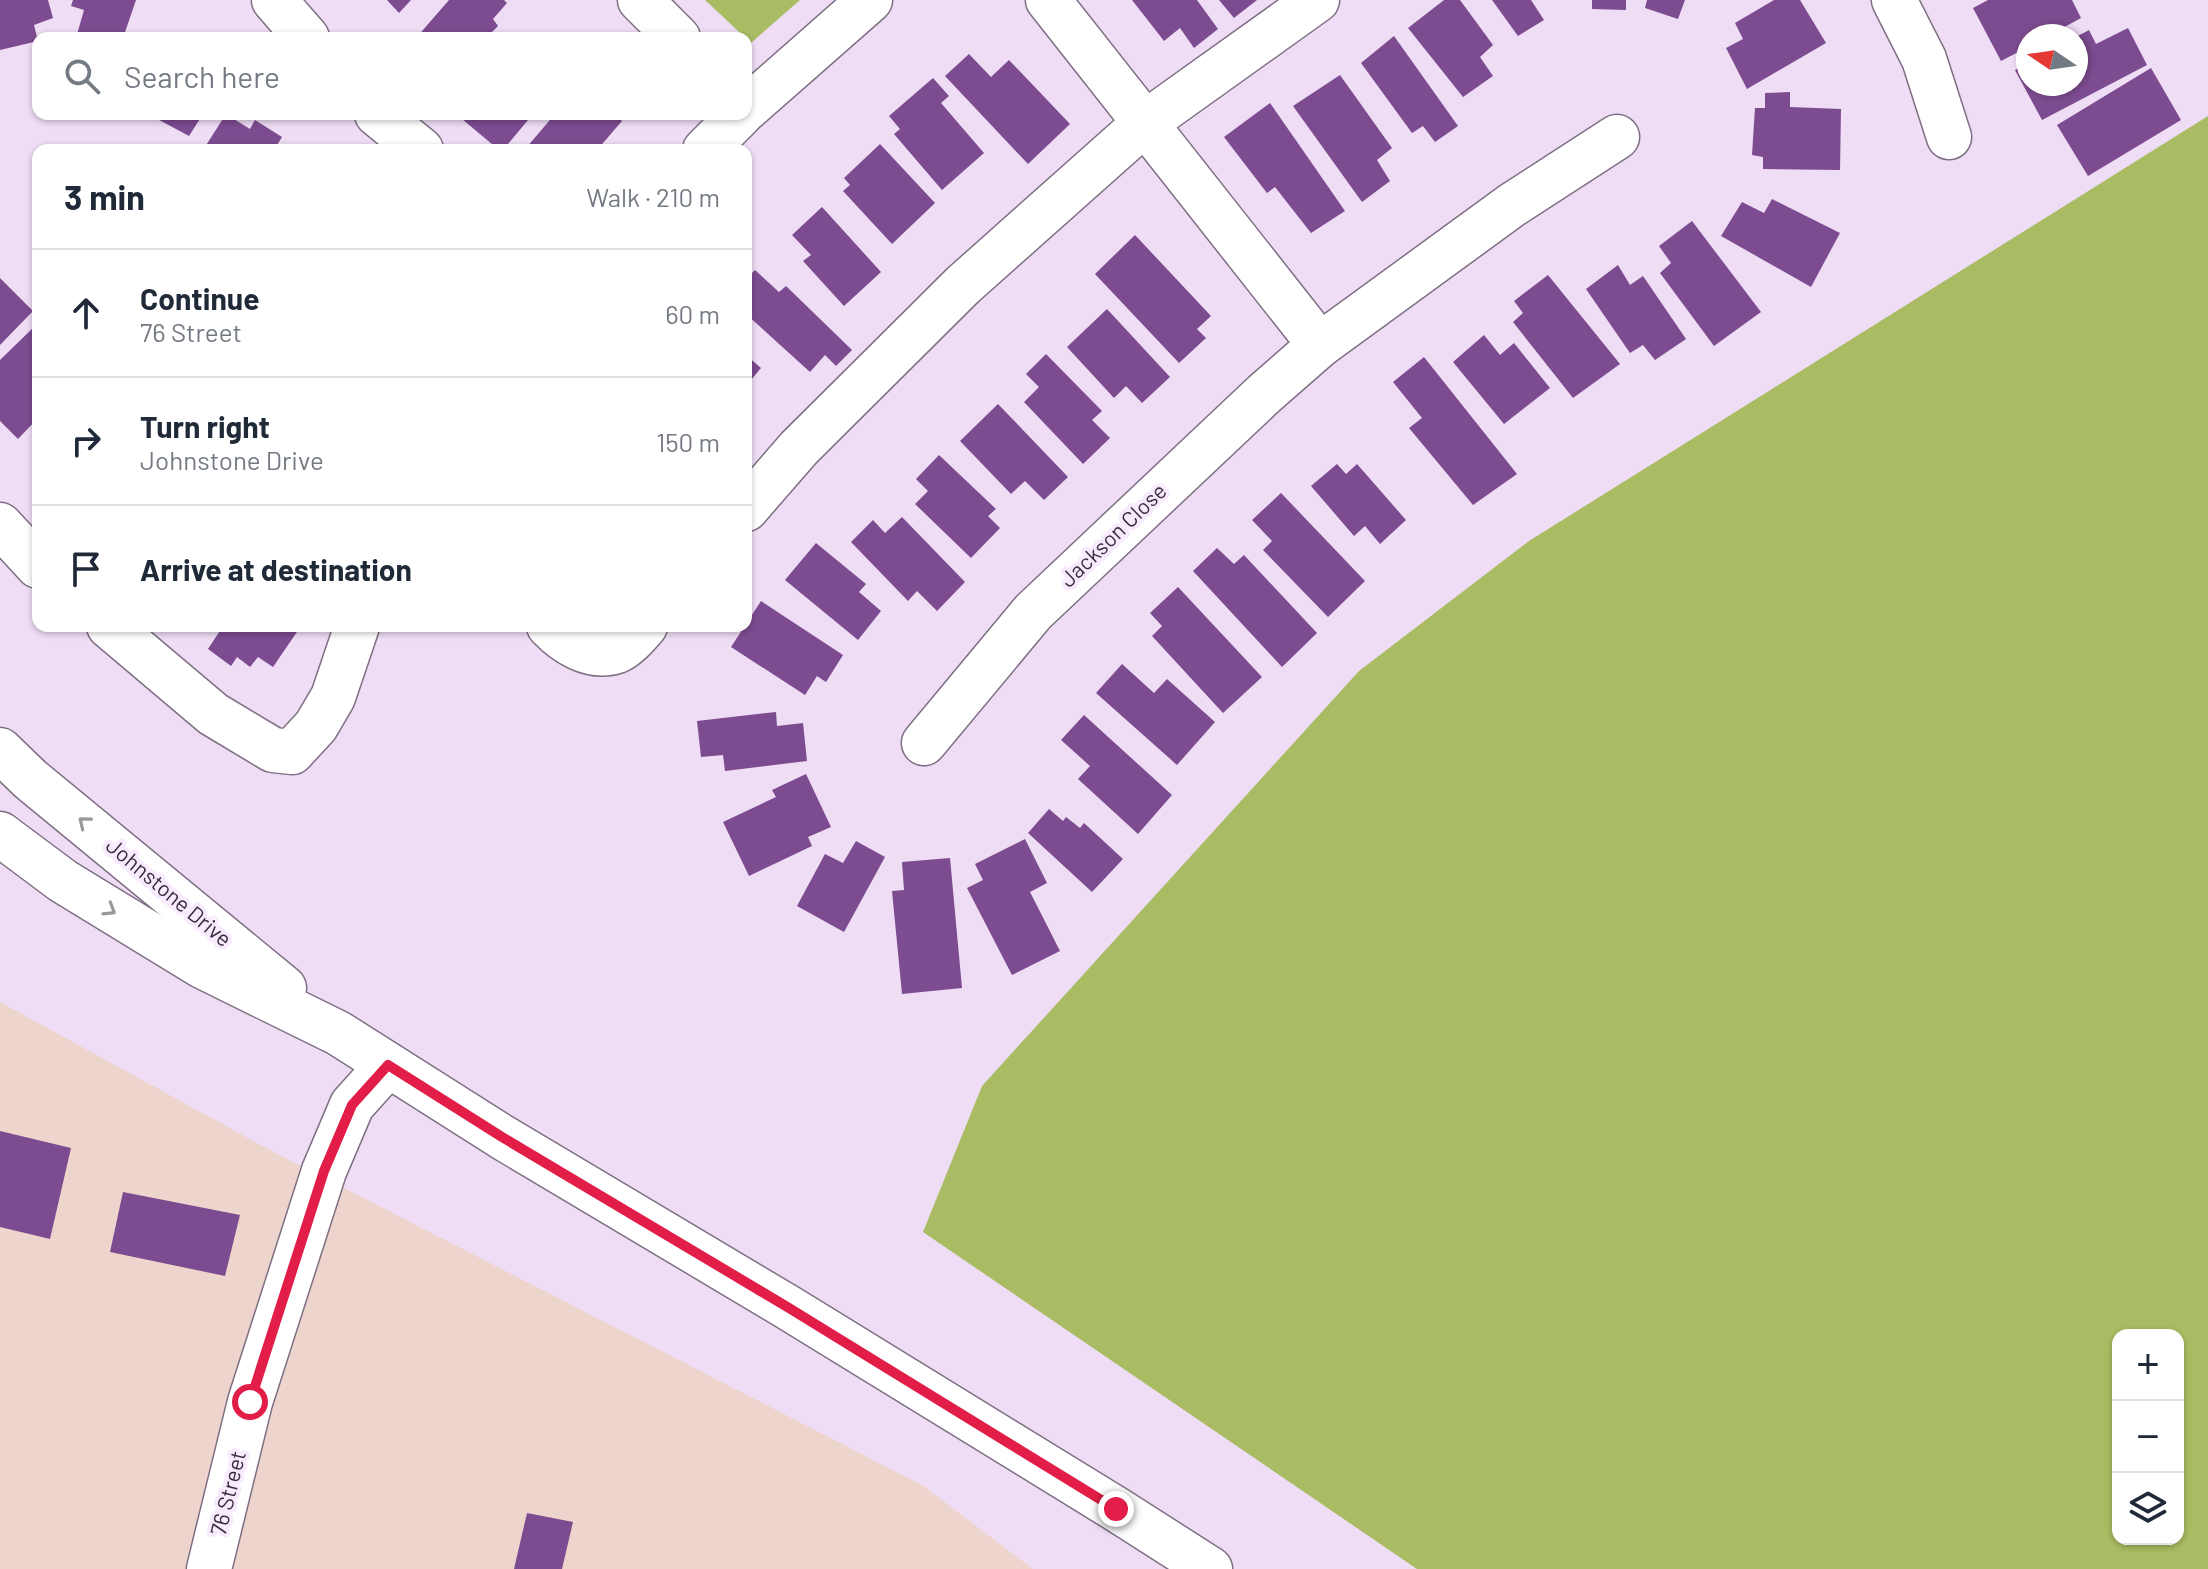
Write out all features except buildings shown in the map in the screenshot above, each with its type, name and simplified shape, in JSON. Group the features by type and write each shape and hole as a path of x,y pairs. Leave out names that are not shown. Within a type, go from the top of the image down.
{"street":[{"path":"274,0 302,32"},
{"path":"640,0 672,32"},
{"path":"752,103 870,0"},
{"path":"1048,0 1320,345"},
{"path":"752,502 799,448 963,285 1145,123 1317,0"},
{"path":"1894,0 1924,59 1949,137"},
{"path":"384,120 414,144"},
{"path":"711,144 735,120"},
{"name":"Jackson Close","path":"924,743 1033,612 1207,446 1320,345 1512,205 1617,137"},
{"path":"0,525 32,560"},
{"path":"116,632 213,714 273,750 292,752 316,726 333,697 355,632"},
{"path":"555,632 568,644 601,653 618,651 639,632"},
{"name":"Johnstone Drive","path":"0,750 30,779 338,1033"},
{"name":"Johnstone Drive","path":"0,834 63,881 202,966 338,1033 502,1137 789,1308 1210,1569"},
{"name":"76 Street","path":"209,1569 250,1402 324,1171 352,1105 388,1065"}],"shaded area":[{"path":"0,1002 268,1149 922,1485 1033,1569 0,1569"}],"green space":[{"path":"705,0 800,0 752,42 752,32 739,32"},
{"path":"2208,116 2208,1569 1417,1569 923,1232 982,1086 1359,671 1529,541"}],"route":[{"path":"250,1402 324,1171 352,1105 388,1065 1116,1509"}]}
